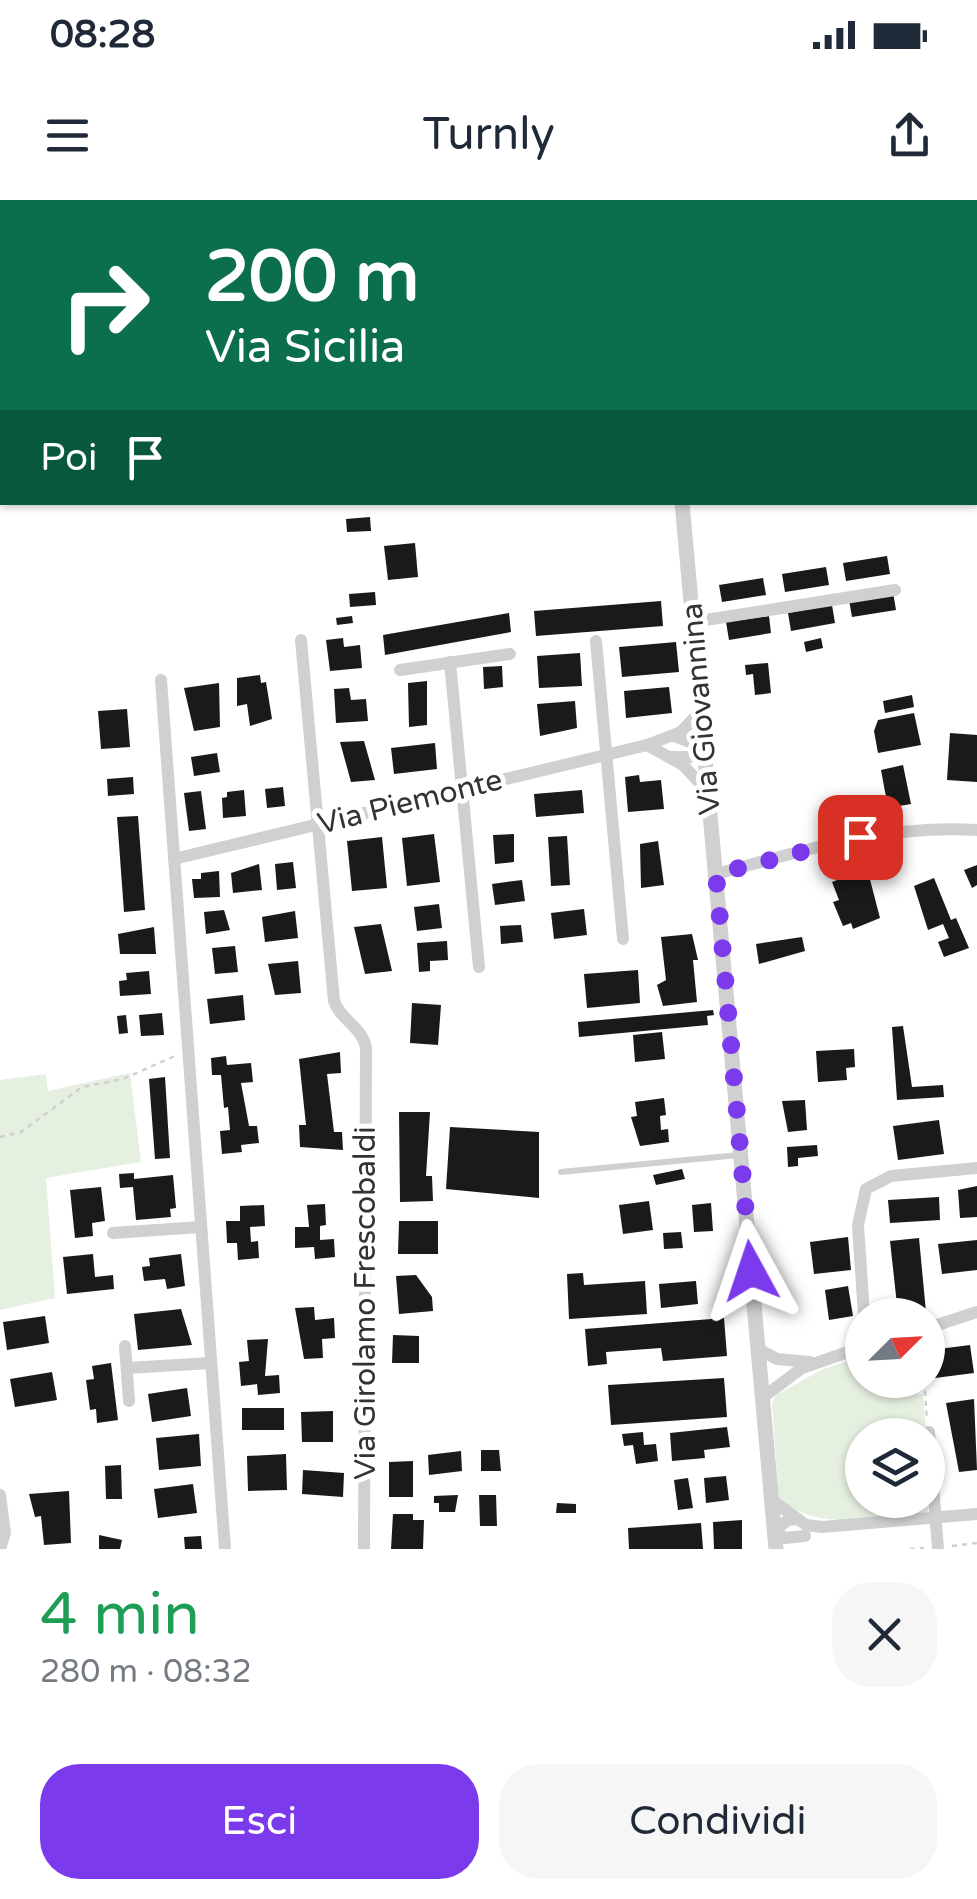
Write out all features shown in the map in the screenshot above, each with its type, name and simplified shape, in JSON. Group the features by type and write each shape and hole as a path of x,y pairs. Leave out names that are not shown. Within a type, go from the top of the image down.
{"street":[{"name":"Via Giovannina","path":"682,505 776,1549"},
{"path":"693,622 895,590"},
{"path":"301,640 318,826"},
{"path":"596,642 623,939"},
{"path":"400,670 510,654"},
{"path":"450,662 479,966"},
{"path":"161,680 225,1549"},
{"name":"Via Piemonte","path":"174,859 647,744 673,736 701,711"},
{"path":"673,736 704,747"},
{"path":"647,744 672,757 708,793"},
{"path":"672,757 690,757 704,747"},
{"name":"Via Girolamo Frescobaldi","path":"318,826 334,1000 341,1015 363,1037 366,1058 364,1549"},
{"path":"716,874 860,837 930,828 977,830"},
{"path":"863,1298 858,1225 866,1189 891,1176 977,1168"},
{"path":"112,1233 200,1227"},
{"path":"945,1322 977,1312"},
{"path":"125,1346 129,1401"},
{"path":"758,1349 793,1366"},
{"path":"760,1374 775,1377 793,1366 845,1353"},
{"path":"127,1368 211,1363"},
{"path":"762,1398 793,1366"},
{"path":"0,1495 5,1533 0,1549"},
{"path":"772,1500 798,1520"},
{"path":"945,1517 977,1514"},
{"path":"822,1528 788,1520 774,1531 786,1538 805,1536 822,1528 936,1518 938,1549"},
{"path":"792,1549 805,1536"}],"lane":[{"path":"561,1172 741,1154"}],"path":[{"path":"0,1138 21,1132 82,1086 123,1079 187,1051"}],"green space":[{"path":"130,1073 141,1162 46,1178 55,1298 0,1310 0,1080 46,1074 48,1091"},
{"path":"845,1362 845,1398 923,1398 925,1418 845,1418 845,1518 877,1518 832,1520 796,1510 779,1500 772,1403 776,1395"}],"building":[{"path":"370,517 371,531 347,532 346,519"},
{"path":"415,543 418,577 388,580 384,546"},
{"path":"887,556 890,574 846,581 843,563"},
{"path":"826,567 829,585 785,592 782,574"},
{"path":"763,578 766,595 722,602 719,585"},
{"path":"375,592 376,605 350,607 349,594"},
{"path":"893,592 896,610 852,617 849,600"},
{"path":"661,601 663,626 536,636 534,611"},
{"path":"832,605 835,623 791,631 788,613"},
{"path":"509,613 511,632 385,655 383,635"},
{"path":"352,616 353,623 337,625 336,618"},
{"path":"769,616 771,633 729,640 726,622"},
{"path":"343,638 344,647 360,645 362,668 330,671 326,640"},
{"path":"821,638 823,648 806,652 804,642"},
{"path":"676,642 679,672 622,677 619,647"},
{"path":"580,653 582,686 539,688 537,656"},
{"path":"768,663 771,693 755,695 753,674 746,675 745,665"},
{"path":"502,666 503,687 484,689 483,667"},
{"path":"260,675 261,683 266,682 272,719 250,726 247,704 237,706 237,678"},
{"path":"427,681 427,725 409,727 408,683"},
{"path":"219,683 220,727 194,731 184,688"},
{"path":"669,687 672,713 626,718 624,691"},
{"path":"349,688 351,700 366,699 368,721 336,723 334,689"},
{"path":"912,695 914,707 885,713 883,701"},
{"path":"575,701 577,728 540,736 537,704"},
{"path":"127,709 130,747 101,749 98,711"},
{"path":"914,713 921,745 878,753 874,731 878,720"},
{"path":"950,733 977,735 977,782 947,780"},
{"path":"364,741 375,780 351,782 340,742"},
{"path":"435,743 437,769 394,774 391,748"},
{"path":"217,753 220,772 194,776 191,757"},
{"path":"903,765 911,804 888,808 881,770"},
{"path":"639,775 640,782 661,780 664,809 628,812 625,777"},
{"path":"133,777 134,794 108,796 107,779"},
{"path":"283,787 285,806 267,808 265,789"},
{"path":"244,790 246,816 223,818 222,798 227,797 227,792"},
{"path":"582,790 584,813 536,817 534,794"},
{"path":"201,791 206,829 189,831 184,793"},
{"path":"138,816 145,910 124,912 117,817"},
{"path":"434,834 440,882 407,886 402,838"},
{"path":"514,834 514,862 495,864 493,835"},
{"path":"567,836 570,885 551,886 548,837"},
{"path":"382,837 387,888 352,891 347,841"},
{"path":"658,841 664,885 641,888 640,844"},
{"path":"293,862 296,888 277,890 275,864"},
{"path":"259,864 262,890 233,893 231,873"},
{"path":"977,865 977,885 972,888 964,870"},
{"path":"867,868 880,918 853,929 851,923 843,926 833,902 839,900 832,882"},
{"path":"219,871 220,897 194,898 192,879 201,879 201,873"},
{"path":"934,878 951,920 956,918 969,948 944,957 938,942 949,938 943,924 928,930 914,886"},
{"path":"522,880 525,901 495,905 492,884"},
{"path":"439,904 442,928 417,931 414,907"},
{"path":"584,909 587,935 554,939 551,913"},
{"path":"224,910 230,930 206,934 204,912"},
{"path":"295,911 298,938 265,942 262,917"},
{"path":"381,924 392,971 365,974 354,927"},
{"path":"521,925 523,942 501,944 500,926"},
{"path":"154,927 156,954 120,954 118,934"},
{"path":"692,934 698,960 693,960 697,1002 663,1006 657,985 666,980 661,937"},
{"path":"802,937 805,951 759,964 756,944"},
{"path":"447,941 448,960 430,961 430,971 419,972 417,943"},
{"path":"235,946 238,972 215,974 212,948"},
{"path":"298,961 301,993 275,995 268,964"},
{"path":"638,970 640,1003 587,1008 584,974"},
{"path":"149,971 151,994 120,996 119,981 127,980 126,973"},
{"path":"243,995 245,1020 210,1024 207,999"},
{"path":"412,1003 441,1005 438,1045 410,1043"},
{"path":"713,1010 714,1015 707,1016 708,1025 579,1037 578,1022"},
{"path":"162,1013 164,1035 141,1036 139,1015"},
{"path":"126,1015 128,1033 119,1034 117,1016"},
{"path":"903,1026 912,1087 943,1085 944,1097 897,1100 892,1027"},
{"path":"662,1032 665,1059 635,1062 633,1035"},
{"path":"854,1049 855,1067 846,1068 847,1080 818,1082 816,1051"},
{"path":"340,1052 341,1073 327,1074 334,1132 342,1132 343,1150 300,1147 299,1125 306,1125 299,1059"},
{"path":"226,1056 227,1065 251,1063 253,1082 241,1083 249,1126 257,1126 259,1143 241,1145 242,1152 222,1154 220,1131 230,1130 228,1107 224,1108 221,1075 212,1075 211,1058"},
{"path":"165,1077 170,1158 155,1159 149,1079"},
{"path":"664,1098 666,1115 660,1116 661,1130 668,1129 669,1142 640,1146 631,1117 637,1116 635,1102"},
{"path":"805,1100 807,1130 788,1132 782,1101"},
{"path":"399,1112 430,1112 426,1176 432,1176 433,1201 400,1202"},
{"path":"939,1120 944,1154 898,1160 893,1126"},
{"path":"450,1127 539,1132 539,1198 446,1189"},
{"path":"817,1145 818,1156 798,1158 798,1166 788,1167 787,1147"},
{"path":"682,1169 685,1179 656,1185 653,1175"},
{"path":"134,1173 134,1179 173,1175 176,1208 170,1209 171,1217 136,1220 133,1187 120,1188 119,1174"},
{"path":"977,1186 977,1217 960,1218 958,1190"},
{"path":"101,1187 105,1221 92,1223 93,1236 75,1238 70,1190"},
{"path":"939,1197 940,1220 890,1223 888,1200"},
{"path":"649,1201 653,1230 623,1234 619,1205"},
{"path":"711,1203 713,1231 694,1232 692,1205"},
{"path":"325,1204 326,1225 320,1226 320,1240 334,1239 335,1257 315,1259 314,1247 295,1248 295,1227 309,1227 307,1205"},
{"path":"264,1205 265,1226 250,1227 251,1242 258,1241 259,1258 238,1260 237,1243 227,1243 226,1221 240,1221 240,1206"},
{"path":"399,1221 438,1221 438,1254 398,1254"},
{"path":"681,1232 683,1248 664,1249 663,1233"},
{"path":"848,1237 851,1270 814,1274 810,1242"},
{"path":"919,1238 925,1298 896,1298 890,1241"},
{"path":"977,1240 977,1270 942,1274 938,1244"},
{"path":"93,1254 95,1277 113,1275 114,1289 67,1294 63,1257"},
{"path":"181,1254 185,1286 167,1289 165,1279 144,1281 142,1267 150,1266 149,1258"},
{"path":"583,1273 584,1285 645,1281 647,1314 569,1319 567,1274"},
{"path":"416,1275 432,1297 433,1311 399,1314 396,1276"},
{"path":"696,1281 698,1304 661,1308 659,1284"},
{"path":"848,1286 850,1298 845,1298 845,1317 829,1320 825,1290"},
{"path":"314,1307 315,1320 334,1318 335,1338 322,1339 323,1358 304,1359 295,1308"},
{"path":"181,1309 192,1345 138,1350 134,1314"},
{"path":"45,1316 49,1343 7,1350 3,1322"},
{"path":"724,1318 727,1356 663,1361 661,1348 606,1352 607,1364 588,1366 585,1329"},
{"path":"393,1335 419,1336 419,1363 392,1363"},
{"path":"268,1339 265,1376 279,1375 280,1393 258,1395 257,1384 241,1386 239,1362 249,1361 247,1340"},
{"path":"970,1345 974,1373 945,1377 945,1348"},
{"path":"111,1363 118,1420 97,1423 96,1409 90,1410 86,1380 94,1379 92,1366"},
{"path":"52,1372 57,1400 15,1407 10,1379"},
{"path":"724,1378 727,1417 611,1425 608,1385"},
{"path":"187,1388 191,1416 152,1422 148,1394"},
{"path":"974,1399 977,1470 959,1472 946,1403"},
{"path":"242,1408 284,1408 284,1430 242,1430"},
{"path":"333,1411 333,1442 302,1442 301,1412"},
{"path":"727,1427 730,1447 704,1450 705,1458 672,1461 670,1433"},
{"path":"643,1432 644,1445 656,1444 658,1461 636,1464 633,1445 624,1446 622,1434"},
{"path":"199,1434 201,1466 159,1470 156,1438"},
{"path":"481,1450 499,1450 501,1471 481,1471"},
{"path":"461,1451 462,1471 429,1475 428,1455"},
{"path":"286,1454 287,1490 248,1491 247,1456"},
{"path":"413,1461 413,1497 389,1497 389,1462"},
{"path":"121,1465 122,1499 106,1499 105,1466"},
{"path":"303,1470 344,1473 343,1497 302,1494"},
{"path":"726,1476 729,1500 706,1503 704,1478"},
{"path":"688,1478 693,1508 678,1510 674,1480"},
{"path":"193,1484 197,1513 158,1518 154,1489"},
{"path":"69,1491 71,1543 44,1545 41,1516 35,1517 29,1494"},
{"path":"458,1495 455,1512 439,1512 434,1496"},
{"path":"479,1495 496,1495 497,1526 480,1526"},
{"path":"557,1503 576,1504 576,1513 556,1513"},
{"path":"393,1514 413,1514 413,1520 424,1520 423,1549 391,1549"},
{"path":"742,1520 742,1549 714,1549 713,1522"},
{"path":"701,1523 703,1549 629,1549 628,1528"},
{"path":"99,1535 122,1540 120,1549 99,1549"},
{"path":"201,1536 202,1549 185,1549 184,1537"}],"route":[{"path":"751,1271 716,874 860,837"}]}
